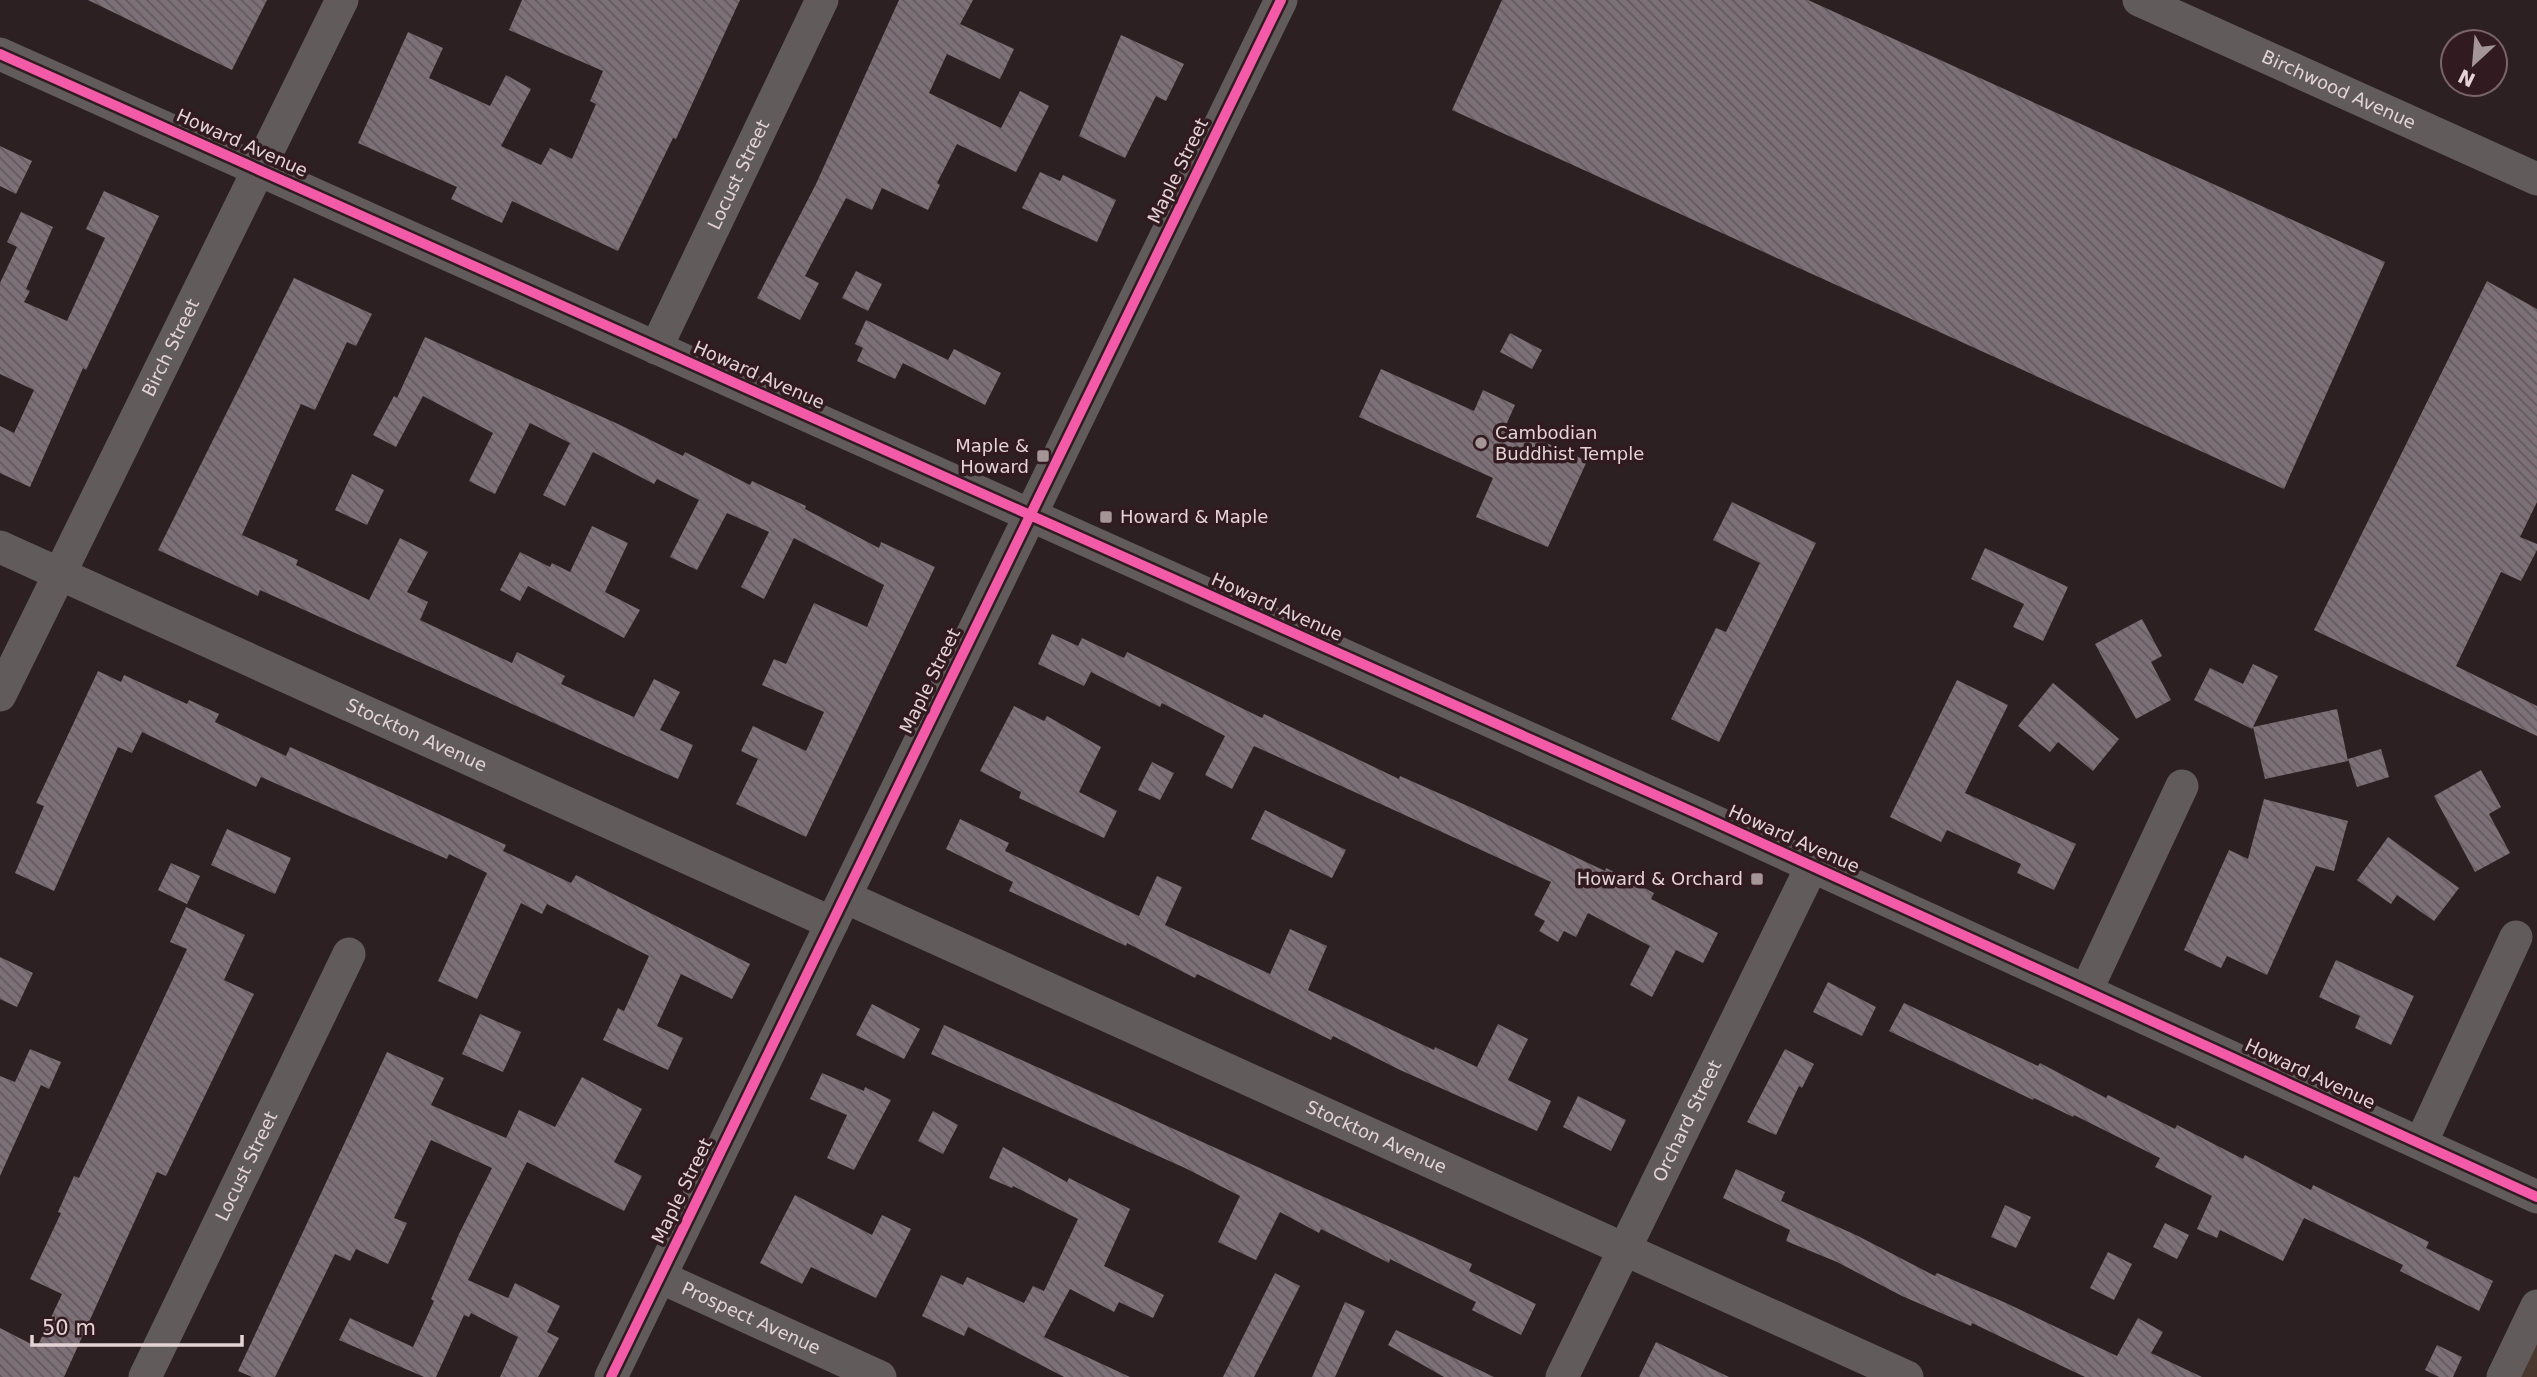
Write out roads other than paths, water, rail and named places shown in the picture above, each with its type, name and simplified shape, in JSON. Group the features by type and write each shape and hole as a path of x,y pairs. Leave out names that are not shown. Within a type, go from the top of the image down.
{"street":[{"name":"Birch Street","path":"0,695 342,0"},
{"name":"Locust Street","path":"656,348 822,0"},
{"name":"Maple Street","path":"611,1377 1280,0"},
{"name":"Birchwood Avenue","path":"2139,0 2537,179"},
{"name":"Howard Avenue","path":"0,54 1812,866 2537,1197"},
{"name":"Stockton Avenue","path":"0,547 1626,1248 1907,1377"},
{"path":"2087,991 2182,786"},
{"name":"Orchard Street","path":"1562,1377 1812,866"},
{"path":"2421,1143 2516,937"},
{"name":"Locust Street","path":"145,1377 349,954"},
{"name":"Prospect Avenue","path":"660,1277 880,1377"},
{"path":"2503,1377 2537,1306"}],"place":[{"name":"Cambodian Buddhist Temple","path":"1481,443"},
{"name":"Maple & Howard","path":"1043,456"},
{"name":"Howard & Maple","path":"1106,517"},
{"name":"Howard & Orchard","path":"1757,879"}]}
